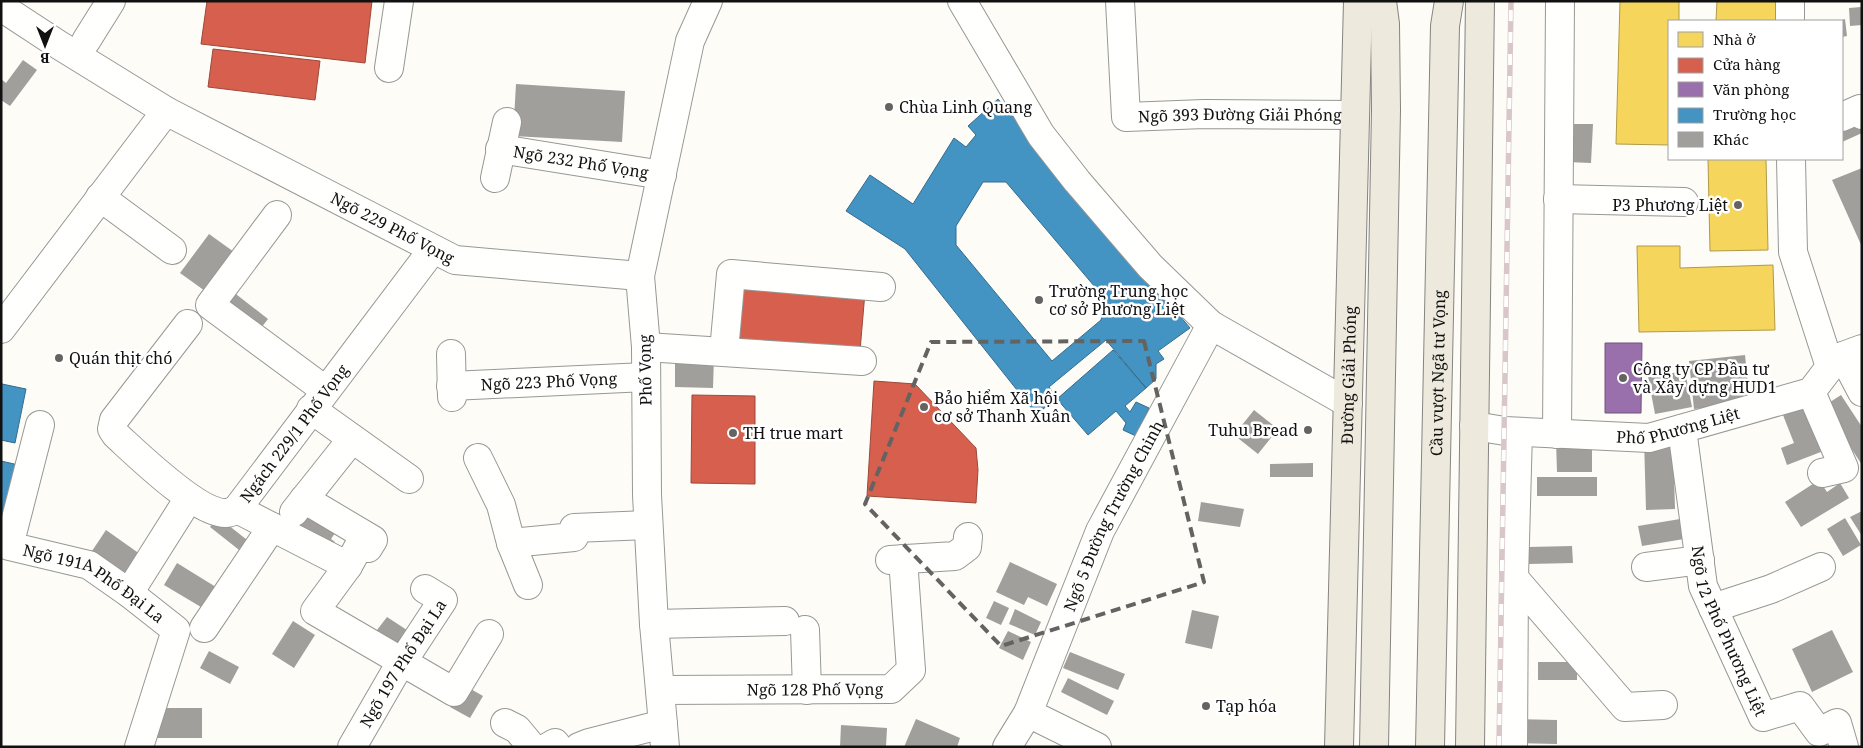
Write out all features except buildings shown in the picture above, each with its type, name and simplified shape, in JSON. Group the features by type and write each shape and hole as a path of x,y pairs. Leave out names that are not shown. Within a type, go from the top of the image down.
{"main road":[{"name":"Đường Giải Phóng","path":"1339,747 1358,1"},
{"path":"1374,747 1386,110 1385,24 1382,1"},
{"name":"Cầu vượt Ngã tư Vọng","path":"1430,747 1445,26 1449,1"},
{"path":"1470,747 1480,1"}],"street":[{"path":"86,41 111,1"},
{"path":"389,68 399,1"},
{"path":"962,1 1041,135 1076,181 1150,266 1211,325 1348,403"},
{"name":"Ngõ 393 Đường Giải Phóng","path":"1120,1 1126,117 1204,114 1355,115"},
{"path":"1556,434 1560,1"},
{"path":"1790,1 1790,20"},
{"name":"Phố Vọng","path":"664,736 654,624 646,495 646,346 640,276 690,41 705,2"},
{"name":"Ngõ 229 Phố Vọng","path":"1,7 166,111 455,260 640,276"},
{"path":"1843,117 1860,110 1862,115"},
{"path":"1,329 166,111"},
{"name":"Ngõ 232 Phố Vọng","path":"495,178 507,122"},
{"name":"Ngõ 232 Phố Vọng","path":"500,149 662,175"},
{"path":"1791,160 1793,252 1862,392"},
{"path":"100,197 172,250"},
{"path":"1558,199 1684,202"},
{"path":"277,215 210,306 318,400 352,439 409,479"},
{"name":"Ngách 229/1 Phố Vọng","path":"188,324 114,420 112,429 116,435 189,498 219,513 229,514 236,509 434,249"},
{"path":"724,351 731,274 881,287"},
{"name":"Ngõ 5 Đường Trường Chinh","path":"1007,747 1028,713 1100,531 1211,325"},
{"path":"646,346 862,361"},
{"name":"Ngõ 223 Phố Vọng","path":"451,354 451,392 646,377"},
{"path":"1822,473 1844,468 1810,392 1845,357"},
{"name":"Phố Phương Liệt","path":"1474,426 1518,432 1649,438 1810,392"},
{"name":"Ngõ 191A Phố Đại La","path":"40,425 9,546 89,565 176,630 139,747"},
{"name":"Ngõ 12 Phố Phương Liệt","path":"1682,429 1703,586 1763,717 1800,706 1819,732 1837,723 1844,747"},
{"path":"1513,747 1514,578 1518,432"},
{"path":"204,628 276,529 304,499 352,439"},
{"path":"478,458 500,505 510,543 528,585"},
{"path":"128,593 189,498"},
{"path":"304,499 372,540 368,548 360,544 348,566 311,618 349,631 340,645 454,692 489,634"},
{"path":"236,509 348,566"},
{"path":"510,543 574,537 574,528 648,525"},
{"name":"Ngõ 128 Phố Vọng","path":"660,690 891,690 911,670 896,559 955,556 967,547 968,538"},
{"path":"1646,567 1700,560"},
{"path":"1713,608 1771,589 1821,567"},
{"path":"1514,578 1625,707 1663,705"},
{"name":"Ngõ 197 Phố Đại La","path":"352,747 397,668 443,600 425,589"},
{"path":"654,624 795,625 807,690"},
{"path":"1028,713 1097,747"},
{"path":"505,723 517,729 532,747"},
{"path":"580,747 588,743 664,736"},
{"path":"548,747 555,743 558,747"}],"highlighted area":[{"path":"1144,341 1204,582 1001,646 865,504 931,342"}],"railway":[{"path":"1499,747 1511,1"}],"place":[{"name":"Chùa Linh Quang","path":"889,107"},
{"name":"P3 Phương Liệt","path":"1738,205"},
{"name":"Trường Trung học cơ sở Phương Liệt","path":"1039,300"},
{"name":"Quán thịt chó","path":"59,358"},
{"name":"Công ty CP Đầu tư và Xây dựng HUD1","path":"1623,378"},
{"name":"Bảo hiểm Xã hội cơ sở Thanh Xuân","path":"924,407"},
{"name":"Tuhu Bread","path":"1308,430"},
{"name":"TH true mart","path":"733,433"},
{"name":"Tạp hóa","path":"1206,706"}]}
